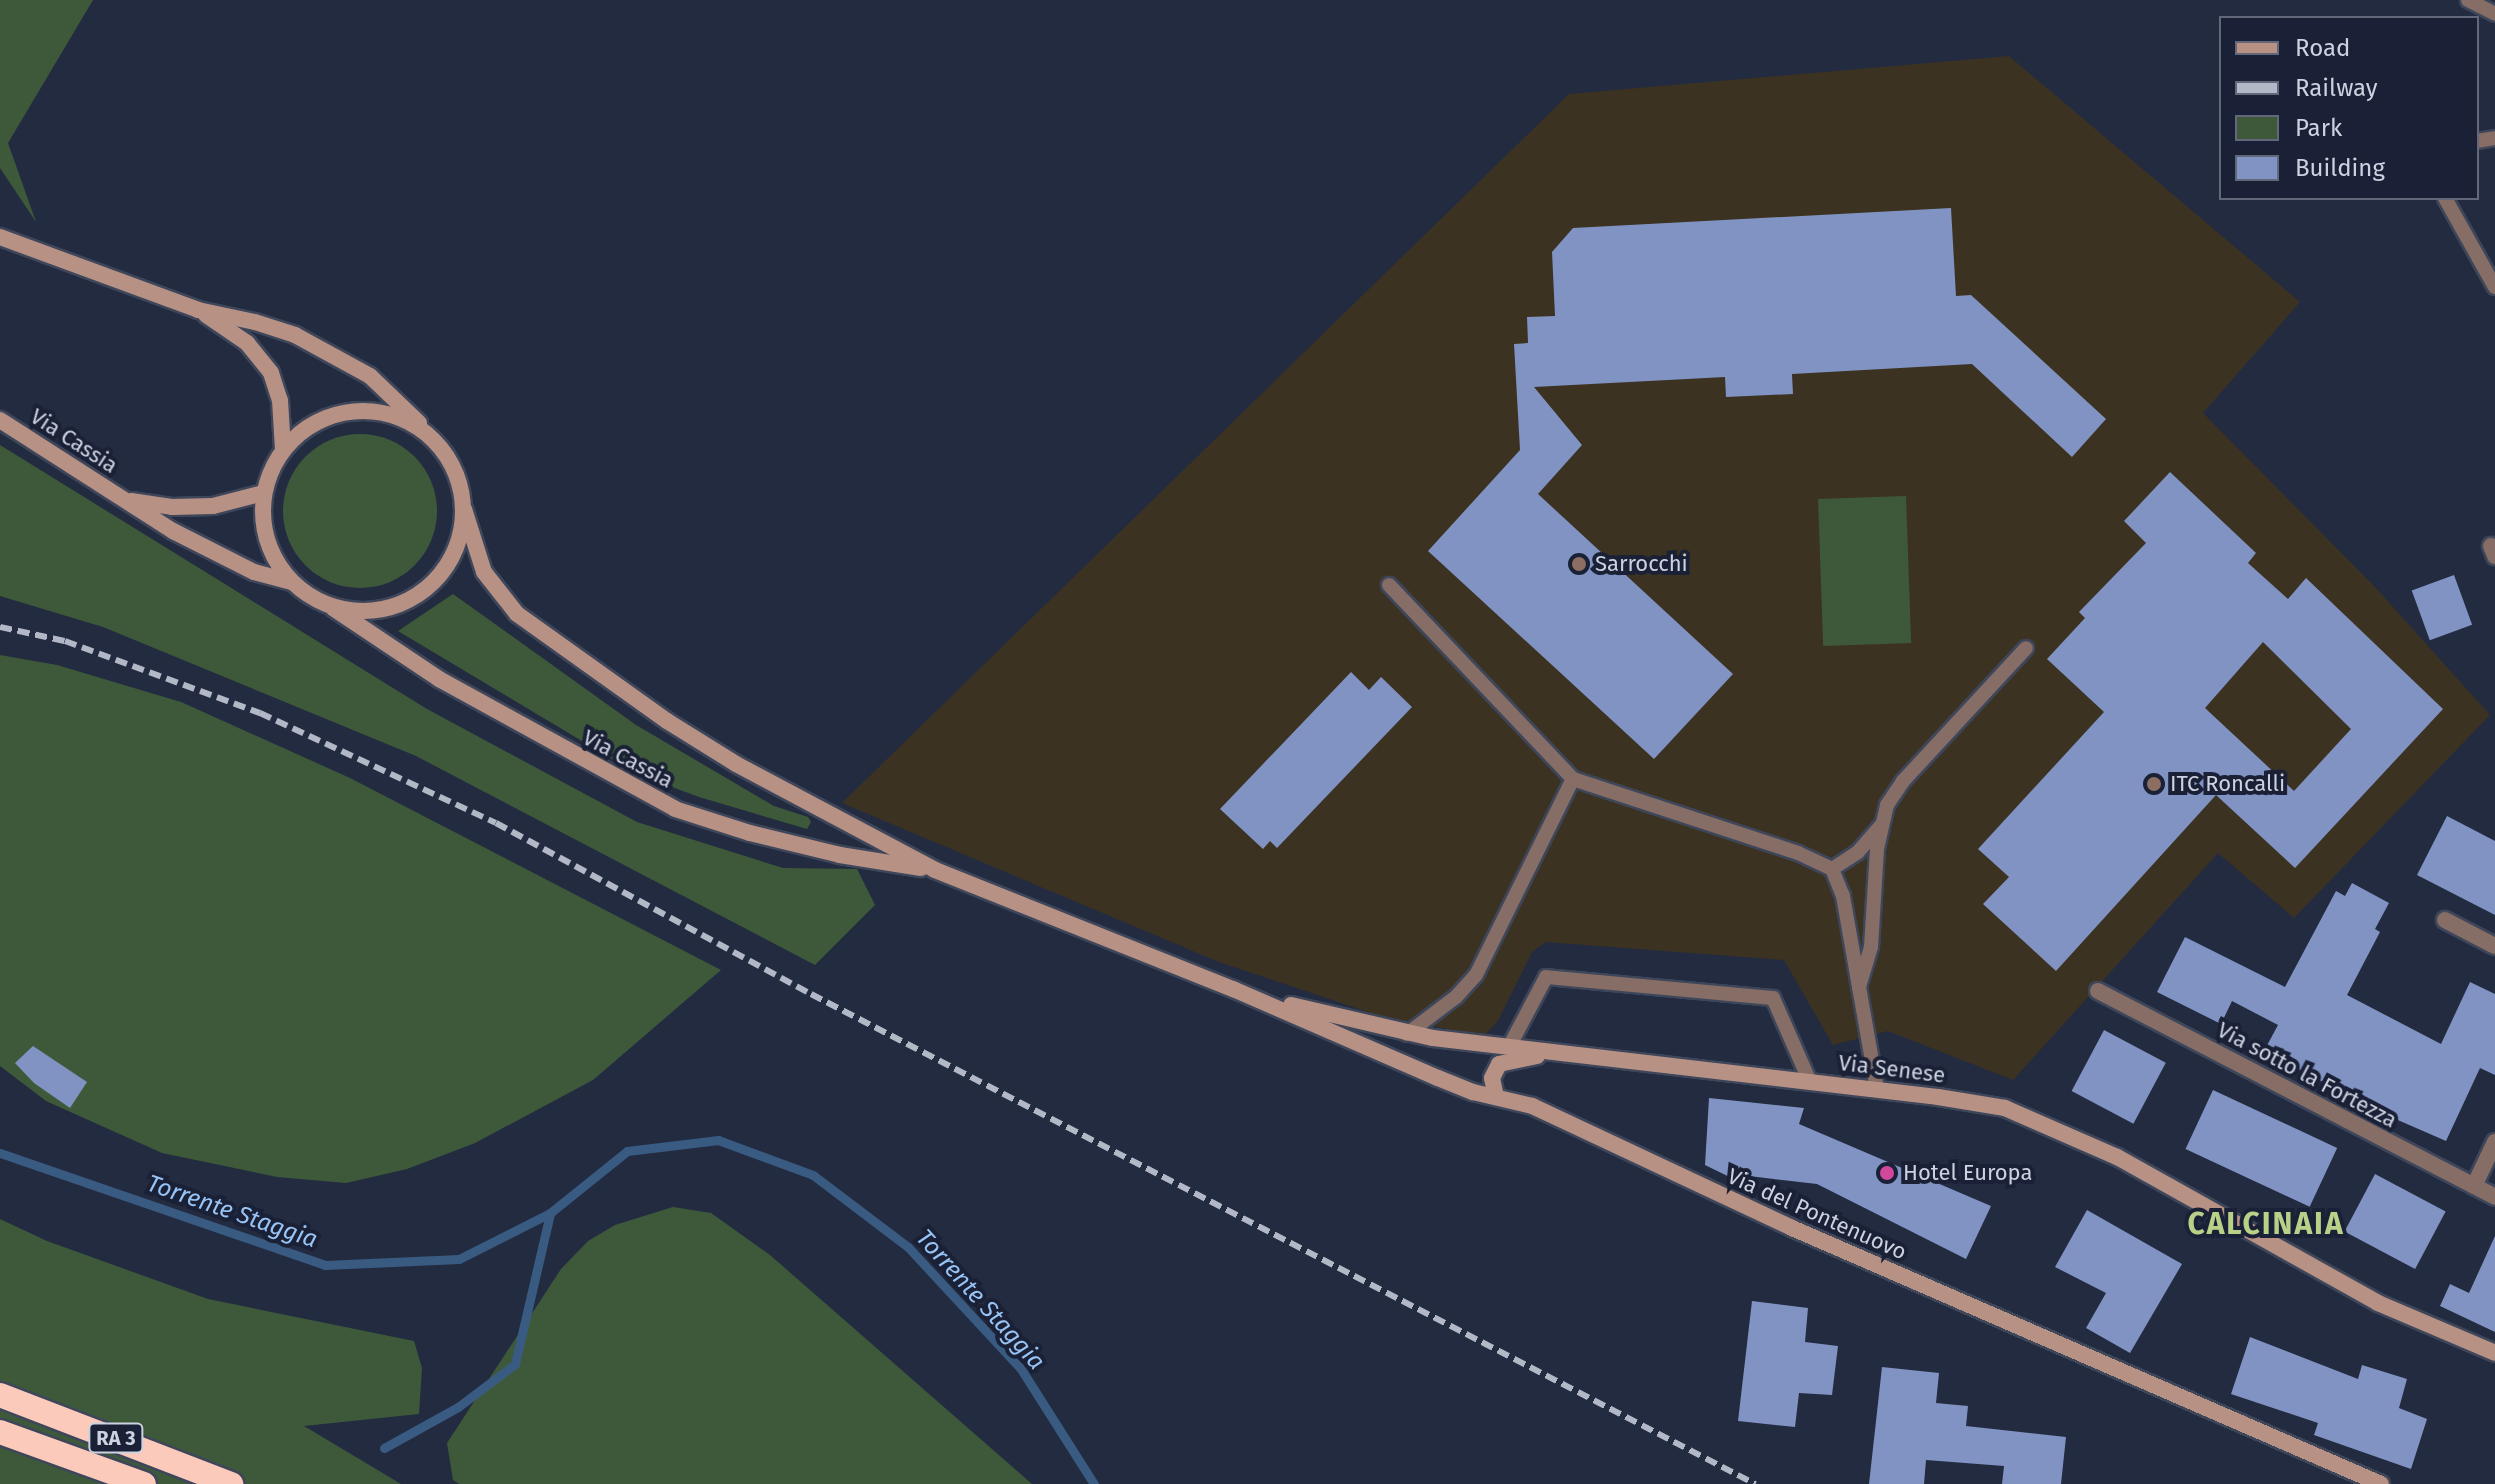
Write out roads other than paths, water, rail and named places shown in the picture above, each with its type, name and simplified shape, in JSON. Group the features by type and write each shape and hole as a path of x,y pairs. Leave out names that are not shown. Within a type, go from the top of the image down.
{"highway":[{"name":"RA 3","path":"0,1395 203,1470 231,1484"},
{"name":"RA 3","path":"0,1432 144,1484"}],"main road":[{"path":"0,237 198,310 268,326 345,360 394,396 430,436"},
{"path":"198,310 247,343 266,364 280,400 283,449"},
{"name":"Via Cassia","path":"935,870 840,855 750,833 675,809 439,679 333,608 310,597 291,582 272,555 263,525 263,493 283,449 307,426 337,413 370,410 403,418 430,436 448,457 459,482 464,509 484,572 517,614 709,748 935,870 1233,989"},
{"name":"Via Cassia","path":"0,420 173,531 254,572 291,582"},
{"name":"Via Cassia","path":"125,499 191,508 234,503 263,493"},
{"name":"Via Cassia","path":"333,608 364,612 396,607 424,592 446,569 459,540 464,509"},
{"name":"Via Senese","path":"1233,989 1407,1034 1982,1104 2050,1125 2117,1157 2378,1303 2495,1353"},
{"name":"Via del Pontenuovo","path":"1233,989 1438,1078 1532,1106 1792,1228 2381,1484"},
{"path":"1496,1097 1492,1078 1499,1064 1554,1052"}],"street":[{"path":"2445,920 2495,946"},
{"name":"Via sotto la Fortezza","path":"2098,991 2495,1197"},
{"path":"2474,1186 2495,1142"}],"lane":[{"path":"2468,0 2495,14"},
{"path":"2446,200 2495,287"},
{"path":"1389,585 1573,779 1798,853 1832,869 1843,896 1877,1089"},
{"path":"1832,869 1858,852 1881,825 1897,789 2026,648"},
{"path":"1407,1034 1456,997 1476,975 1573,779"},
{"path":"1858,990 1871,947 1881,825"},
{"path":"1509,1047 1546,977 1773,998 1810,1082"}],"waterway":[{"name":"Torrente Staggia","path":"0,1153 325,1265 459,1259 550,1213 627,1151 718,1140 813,1175 908,1247 1021,1369 1094,1484"},
{"path":"384,1448 458,1407 515,1364 550,1213"}],"railway":[{"path":"0,627 65,641 260,713 496,823 811,994 1755,1484"}],"place":[{"name":"Sarrocchi","path":"1579,564"},
{"name":"ITC Roncalli","path":"2154,784"},
{"name":"Hotel Europa","path":"1887,1173"}],"district":[{"name":"CALCINAIA","path":"2266,1224"}]}
